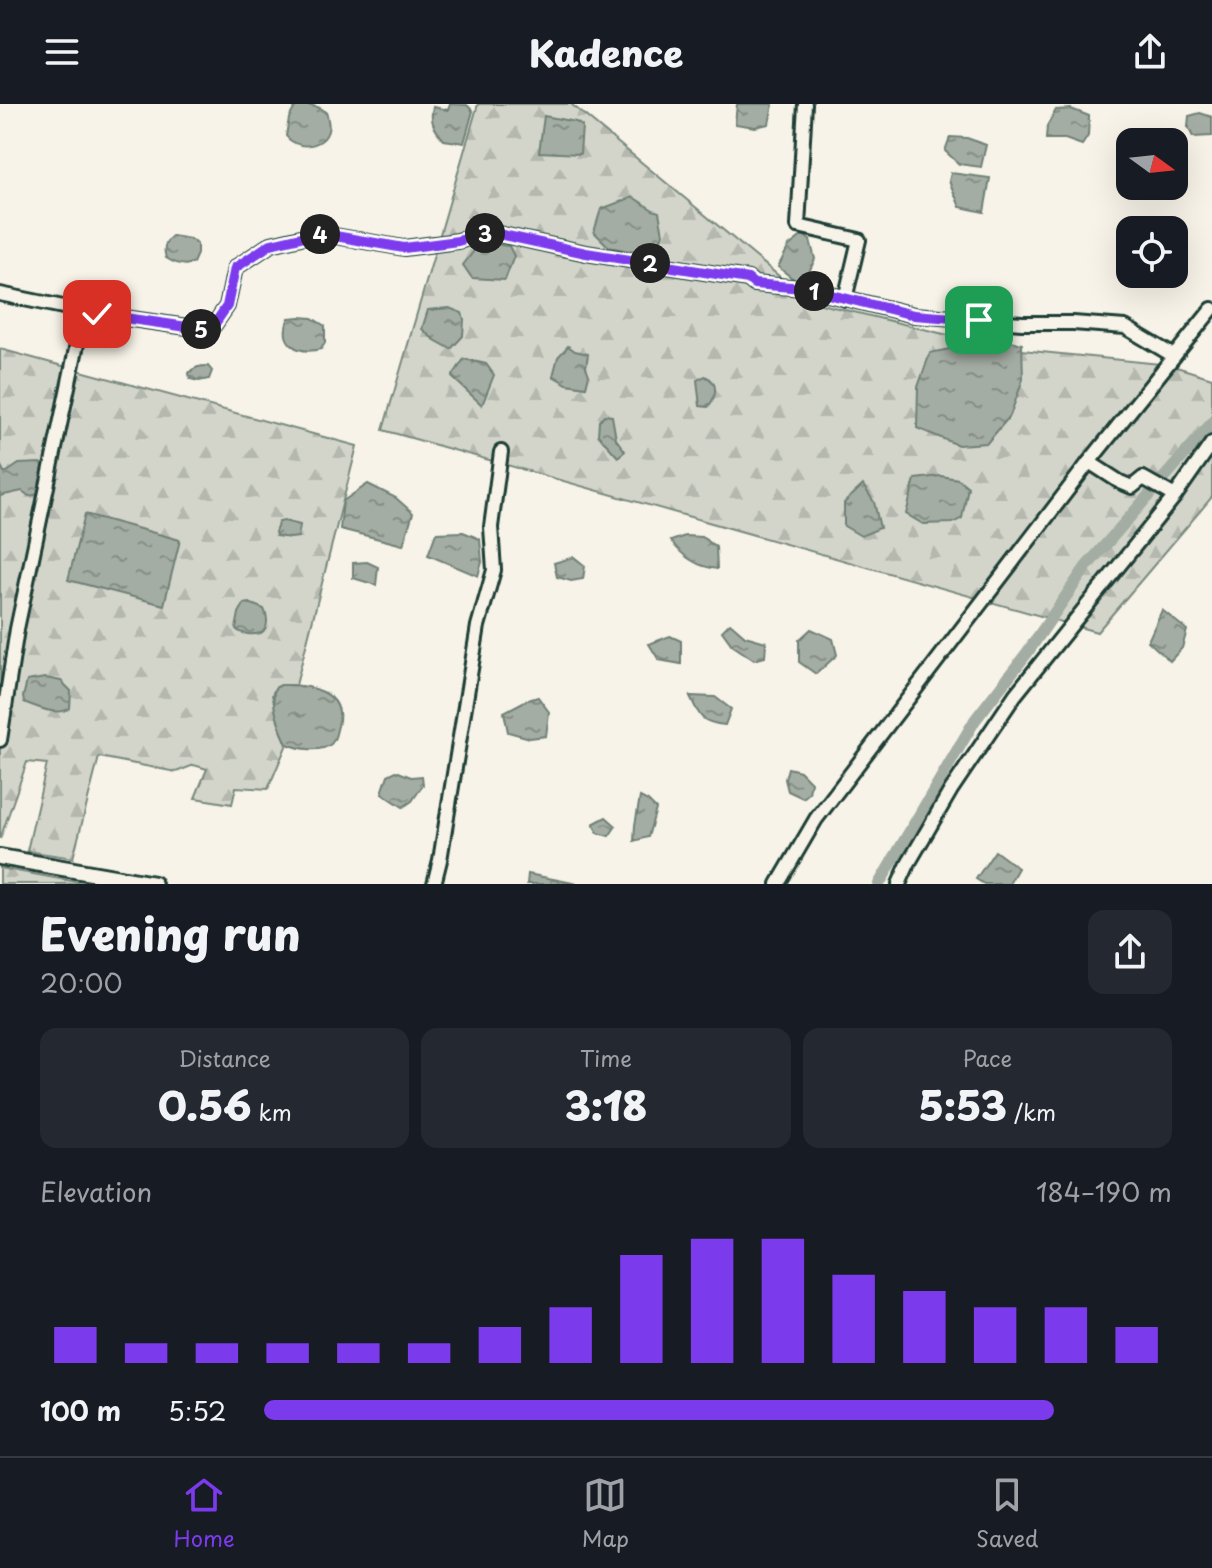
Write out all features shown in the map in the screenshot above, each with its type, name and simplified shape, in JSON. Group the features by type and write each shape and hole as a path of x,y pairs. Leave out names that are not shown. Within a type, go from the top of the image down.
{"street":[{"path":"805,104 798,226 859,240 845,299"},
{"path":"0,294 201,329 214,325 227,306 235,268 271,244 318,233 404,248 458,241 489,232 586,253 748,279 754,284 803,288 914,315 1125,327 1174,356"},
{"path":"778,884 816,819 1089,462 1212,309"},
{"path":"0,740 17,629 84,311"},
{"path":"899,884 951,790 1015,695 1175,496 1212,443"},
{"path":"434,884 443,846 478,626 494,570 491,527 501,452"},
{"path":"1089,462 1132,487 1143,478 1175,496"},
{"path":"0,857 154,884"}],"green space":[{"path":"478,104 571,104 809,301 1001,348 1170,365 1212,378 1212,497 1097,632 383,430"},
{"path":"0,349 357,446 296,685 281,685 275,688 272,695 287,744 268,789 236,787 232,804 195,798 207,769 194,765 176,772 99,757 73,858 27,851 47,764 27,762 0,839"},
{"path":"0,868 88,884 0,884"}],"water":[{"path":"303,104 320,108 327,115 326,136 314,144 299,145 286,136 289,118 295,107"},
{"path":"450,104 467,105 473,111 464,143 444,140 434,125 433,107 448,110"},
{"path":"737,104 773,104 769,124 755,127 735,124"},
{"path":"1071,109 1089,116 1088,136 1082,145 1065,139 1046,139 1047,126 1056,110"},
{"path":"1200,113 1212,117 1212,136 1193,137 1188,127 1189,116"},
{"path":"544,116 582,126 580,154 539,152"},
{"path":"950,137 967,138 986,145 981,167 959,164 945,151"},
{"path":"951,173 990,178 984,212 960,207 949,181"},
{"path":"633,197 659,212 663,234 656,251 639,253 609,247 594,232 601,209"},
{"path":"803,235 810,240 815,259 805,281 796,281 778,267 789,246"},
{"path":"172,236 190,239 197,244 193,263 179,264 166,258 165,246"},
{"path":"480,243 509,246 514,256 505,280 472,278 463,265"},
{"path":"449,308 462,313 464,319 463,336 451,349 422,329 428,310"},
{"path":"289,318 312,318 325,326 325,343 321,349 304,350 288,340 286,327"},
{"path":"1001,338 1022,344 1023,379 1010,416 987,443 958,445 917,428 918,387 930,353"},
{"path":"568,346 588,354 586,387 567,384 553,376 558,357"},
{"path":"464,359 486,364 494,375 482,405 452,377"},
{"path":"208,366 212,371 209,379 190,379 189,373 193,369"},
{"path":"705,376 713,382 715,390 708,407 700,406 697,380"},
{"path":"604,415 612,416 616,439 625,451 618,457 598,435 599,421"},
{"path":"40,463 44,466 44,472 40,494 29,496 22,491 0,496 0,464 7,472 19,464"},
{"path":"941,476 958,479 968,487 962,518 953,523 923,524 906,514 915,479"},
{"path":"368,484 396,498 413,513 403,545 340,529 343,501"},
{"path":"863,485 874,502 880,528 861,536 844,526 844,503"},
{"path":"85,514 180,540 164,605 68,580"},
{"path":"279,522 300,525 298,537 276,536"},
{"path":"463,532 480,539 482,562 478,576 428,555 436,533"},
{"path":"685,536 702,537 716,547 717,569 691,560 671,541"},
{"path":"574,557 585,566 583,579 571,581 557,577 554,563"},
{"path":"367,562 378,567 376,585 353,578 353,563"},
{"path":"244,604 264,609 267,625 261,633 248,634 236,629 239,613"},
{"path":"1162,610 1187,630 1182,648 1170,661 1148,641"},
{"path":"730,623 745,636 766,642 765,657 754,660 732,645 722,631"},
{"path":"811,629 833,639 837,655 816,674 799,662 799,640"},
{"path":"670,636 681,641 681,664 659,660 649,644"},
{"path":"45,678 61,681 71,691 70,708 60,712 24,702 27,681"},
{"path":"281,685 313,688 331,697 339,714 336,735 331,744 304,749 287,744 274,700 275,688"},
{"path":"690,696 715,697 731,709 725,725 702,717"},
{"path":"538,697 549,712 546,736 530,738 508,732 504,712"},
{"path":"788,768 800,771 811,782 809,793 803,798 788,791 785,779"},
{"path":"396,771 411,777 422,776 423,785 412,801 403,807 382,793 388,775"},
{"path":"640,797 656,809 648,837 634,841 635,825"},
{"path":"606,817 616,826 609,836 598,833 593,824"},
{"path":"995,851 1018,868 1009,884 984,884 976,879"},
{"path":"528,874 578,884 527,884"}],"waterway":[{"path":"879,884 975,720 1027,653 1086,567 1212,423"}],"route":[{"path":"97,314 201,329 214,325 227,306 235,268 271,244 318,233 404,248 458,241 489,232 586,253 748,279 754,284 803,288 914,315 979,320"}]}
